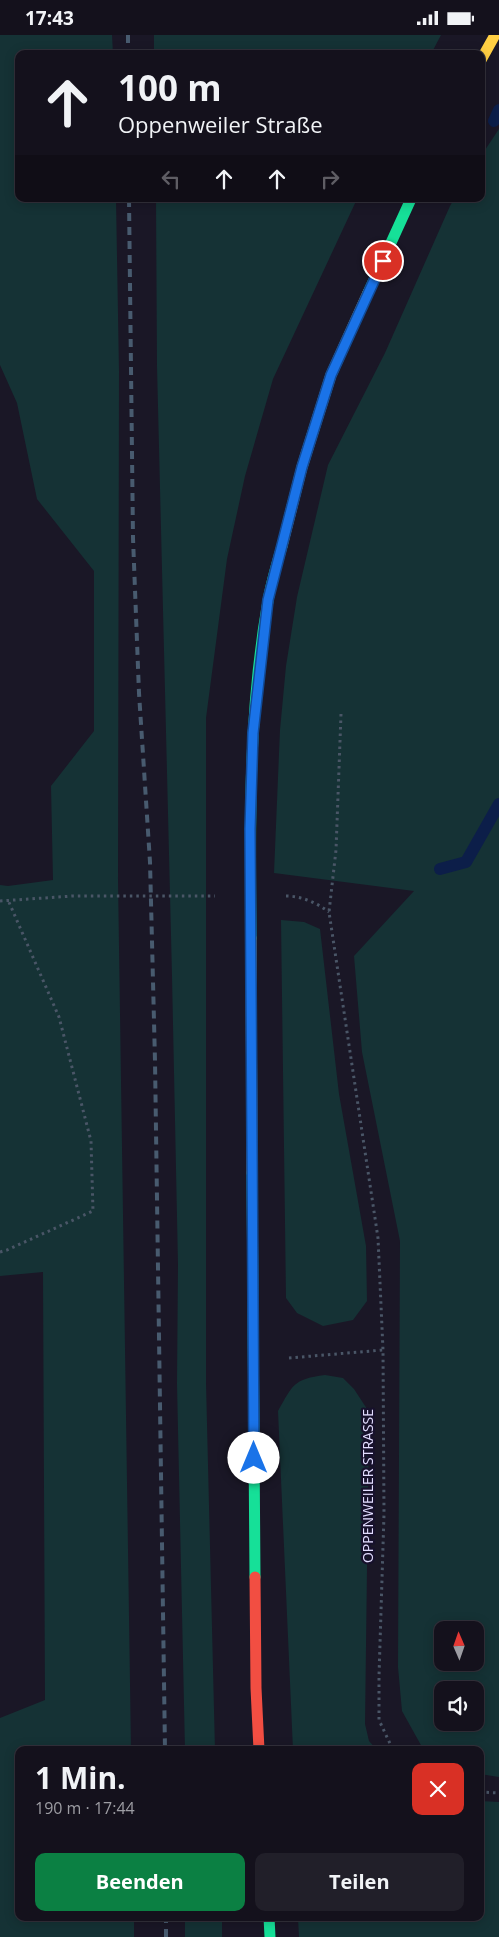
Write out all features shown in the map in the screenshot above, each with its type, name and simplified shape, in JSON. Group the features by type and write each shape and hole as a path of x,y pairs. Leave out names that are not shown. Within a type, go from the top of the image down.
{"street":[{"path":"485,54 495,35"},
{"path":"259,1746 256,1688 250,964 250,829 253,733 268,600 302,467 331,375 410,202"},
{"path":"269,1921 270,1937"}],"path":[{"name":"OPPENWEILER STRASSE","path":"341,714 336,850 329,912 378,1238 383,1350 384,1514 378,1676 379,1720 391,1746"},
{"path":"0,901 73,896 218,896"},
{"path":"276,896 296,896 320,905 329,912"},
{"path":"0,1252 7,1251 93,1211 91,1141 59,1017 8,900"},
{"path":"253,1361 383,1350"},
{"path":"484,1792 499,1793"}],"green space":[{"path":"0,35 112,35 113,50 15,50 15,202 116,202 119,371 118,879 131,1746 15,1746 15,1921 134,1921 134,1937 0,1937 0,1718 45,1700 43,1272 0,1276 0,885 8,886 53,880 51,786 94,731 94,571 37,499 17,403 0,365"},
{"path":"154,35 441,35 433,50 154,50"},
{"path":"499,129 499,1777 484,1775 484,1746 421,1746 402,1711 398,1667 400,1241 362,1052 354,956 414,891 274,873 280,730 286,666 297,597 328,465 385,353 452,202 485,202 485,150"},
{"path":"156,202 356,202 273,379 245,476 227,559 206,718 206,1383 215,1746 185,1746 177,1384 178,1265 157,366"},
{"path":"281,920 304,922 320,929 339,1094 366,1246 367,1301 353,1320 323,1326 297,1313 286,1298"},
{"path":"325,1375 343,1378 354,1389 369,1412 365,1724 369,1741 373,1746 293,1746 278,1411 295,1385 300,1381"},
{"path":"484,1801 499,1802 499,1937 299,1937 298,1921 484,1921"},
{"path":"185,1921 222,1921 222,1937 185,1937"}],"waterway":[{"path":"494,121 499,110"},
{"path":"440,869 466,862 499,804"}],"railway":[{"path":"128,35 128,50"},
{"path":"129,202 133,538 139,693 150,862 155,1061 165,1746"},
{"path":"166,1921 166,1937"}],"traffic: fast":[{"path":"368,293 410,202"},
{"path":"251,938 252,769 257,685 268,601 282,546"},
{"path":"252,1173 255,1577"},
{"path":"269,1921 270,1937"}],"traffic: slow":[{"path":"485,53 495,35"},
{"path":"282,546 302,467 331,375 368,293"},
{"path":"251,938 252,1173"}],"traffic: jam":[{"path":"255,1577 259,1746"}],"route":[{"path":"254,1458 250,829 253,733 259,667 268,600 302,467 331,375 383,261"}]}
